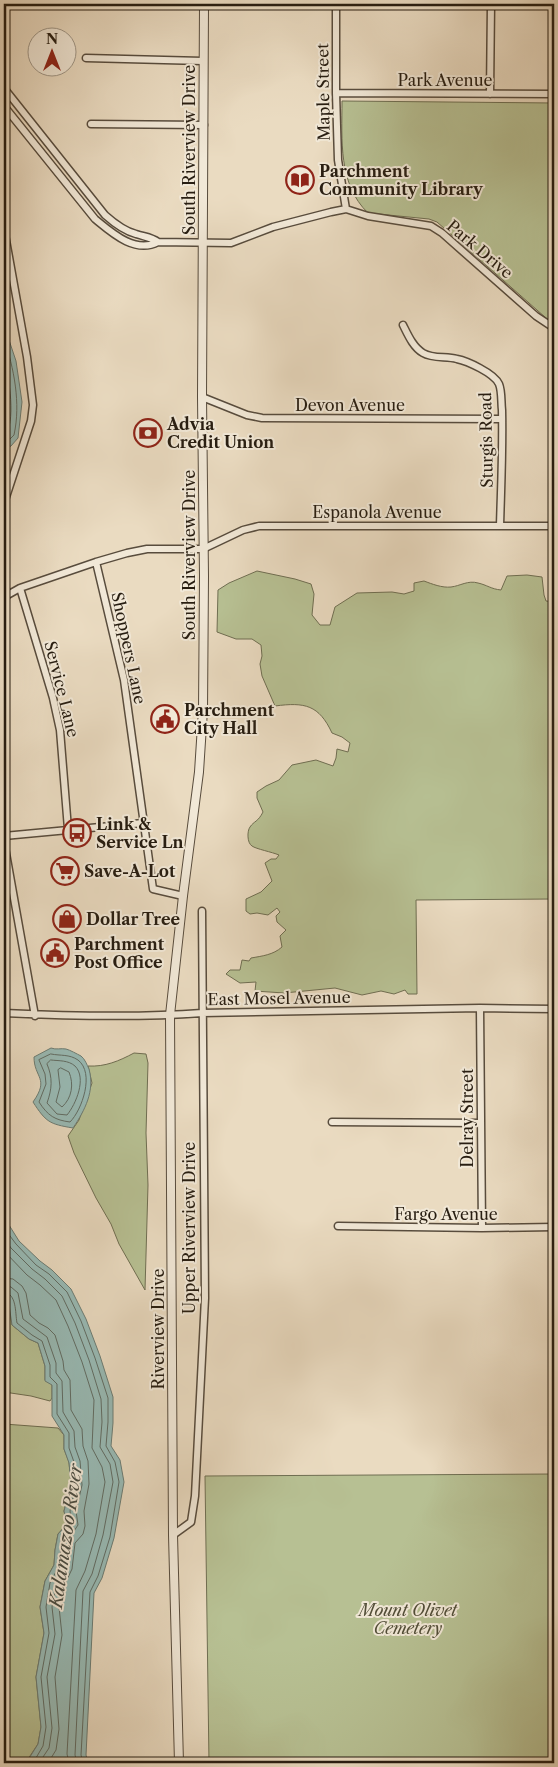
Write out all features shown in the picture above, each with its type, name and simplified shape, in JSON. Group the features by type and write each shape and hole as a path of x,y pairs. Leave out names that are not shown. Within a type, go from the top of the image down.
{"street":[{"name":"South Riverview Drive","path":"183,896 199,772 202,725 204,4"},
{"name":"Maple Street","path":"336,4 338,160 346,209"},
{"path":"490,94 491,4"},
{"path":"86,58 203,61"},
{"path":"4,88 105,215 114,223 135,234 152,238 158,242 151,246 143,247 134,245 111,233 95,219 4,105 12,99"},
{"name":"Park Avenue","path":"336,93 554,94"},
{"path":"92,124 204,125"},
{"name":"Park Drive","path":"158,242 224,244 238,242 273,227 346,209 368,216 431,226 442,233 536,316 554,328"},
{"path":"4,229 27,357 33,406 32,421 4,503"},
{"name":"Sturgis Road","path":"403,325 414,346 421,352 428,356 463,361 473,365 497,380 500,386 502,419 500,526"},
{"name":"Devon Avenue","path":"202,396 248,415 262,418 502,419"},
{"name":"Espanola Avenue","path":"203,549 243,530 259,526 554,526"},
{"path":"4,598 20,588 127,553 147,549 203,549"},
{"name":"Shoppers Lane","path":"96,562 124,680 153,889 183,896"},
{"name":"Service Lane","path":"20,588 53,698 60,730 68,830"},
{"path":"4,836 143,823"},
{"path":"4,842 35,1016"},
{"name":"Riverview Drive","path":"178,1763 173,1535 170,1015 183,896"},
{"name":"Upper Riverview Drive","path":"173,1535 190,1522 196,1489 204,1298 202,911"},
{"name":"East Mosel Avenue","path":"5,1013 35,1016 480,1008 554,1009"},
{"name":"Delray Street","path":"480,1008 482,1228"},
{"path":"332,1122 482,1123"},
{"name":"Fargo Avenue","path":"338,1226 554,1227"}],"green space":[{"path":"342,101 554,103 554,325 437,222 429,219 368,213 351,189 347,175 342,146"},
{"path":"257,571 311,584 314,594 312,615 320,625 330,625 335,607 357,593 392,592 404,594 414,591 414,583 424,581 448,587 474,582 501,590 507,576 527,575 542,577 546,601 554,602 554,899 416,900 417,994 408,994 405,990 394,994 381,991 362,995 335,988 284,993 255,991 256,982 240,983 226,974 230,970 240,970 242,960 249,961 251,958 267,955 279,950 282,947 280,936 286,930 277,922 276,916 280,912 277,908 268,915 250,914 246,911 246,899 261,892 272,881 265,863 271,859 276,859 279,855 254,847 249,842 249,829 263,812 257,798 257,792 279,780 292,765 316,760 333,766 337,749 348,752 350,743 332,733 322,716 310,708 303,705 275,706 262,676 260,664 262,656 261,645 252,639 236,639 217,632 218,590"},
{"path":"134,1053 146,1054 148,1063 146,1133 148,1185 145,1290 96,1198 74,1153 68,1136 79,1120 92,1083 88,1066 112,1063"},
{"path":"4,1296 8,1298 12,1325 29,1339 38,1343 45,1366 45,1380 52,1384 52,1398 50,1401 4,1392"},
{"path":"4,1424 58,1428 64,1435 64,1449 69,1462 71,1484 64,1511 67,1524 58,1534 54,1565 45,1581 40,1607 44,1633 36,1677 41,1727 38,1744 28,1759 28,1763 4,1763"},
{"name":"Mount Olivet Cemetery","path":"554,1474 554,1763 209,1763 205,1476"}],"water":[{"path":"4,325 16,361 22,402 18,438 11,446 4,450"},
{"path":"4,961 5,1031 9,1054 9,1078 4,1095"},
{"path":"51,1048 66,1049 81,1056 89,1069 91,1077 90,1093 73,1128 49,1121 41,1114 33,1102 38,1094 41,1083 34,1057"},
{"name":"Kalamazoo River","path":"4,1217 19,1241 71,1289 86,1319 113,1397 111,1446 120,1460 124,1482 114,1538 102,1578 94,1593 86,1755 88,1763 28,1763 38,1744 41,1727 36,1677 44,1633 40,1607 45,1581 54,1565 58,1534 67,1524 64,1511 71,1484 69,1463 64,1449 64,1435 52,1416 52,1385 45,1381 45,1366 38,1343 29,1339 12,1325 8,1298 4,1296"}],"place":[{"name":"Parchment Community Library","path":"300,180"},
{"name":"Advia Credit Union","path":"148,433"},
{"name":"Parchment City Hall","path":"165,719"},
{"name":"Link & Service Ln","path":"77,833"},
{"name":"Save-A-Lot","path":"65,871"},
{"name":"Dollar Tree","path":"67,919"},
{"name":"Parchment Post Office","path":"55,953"}]}
